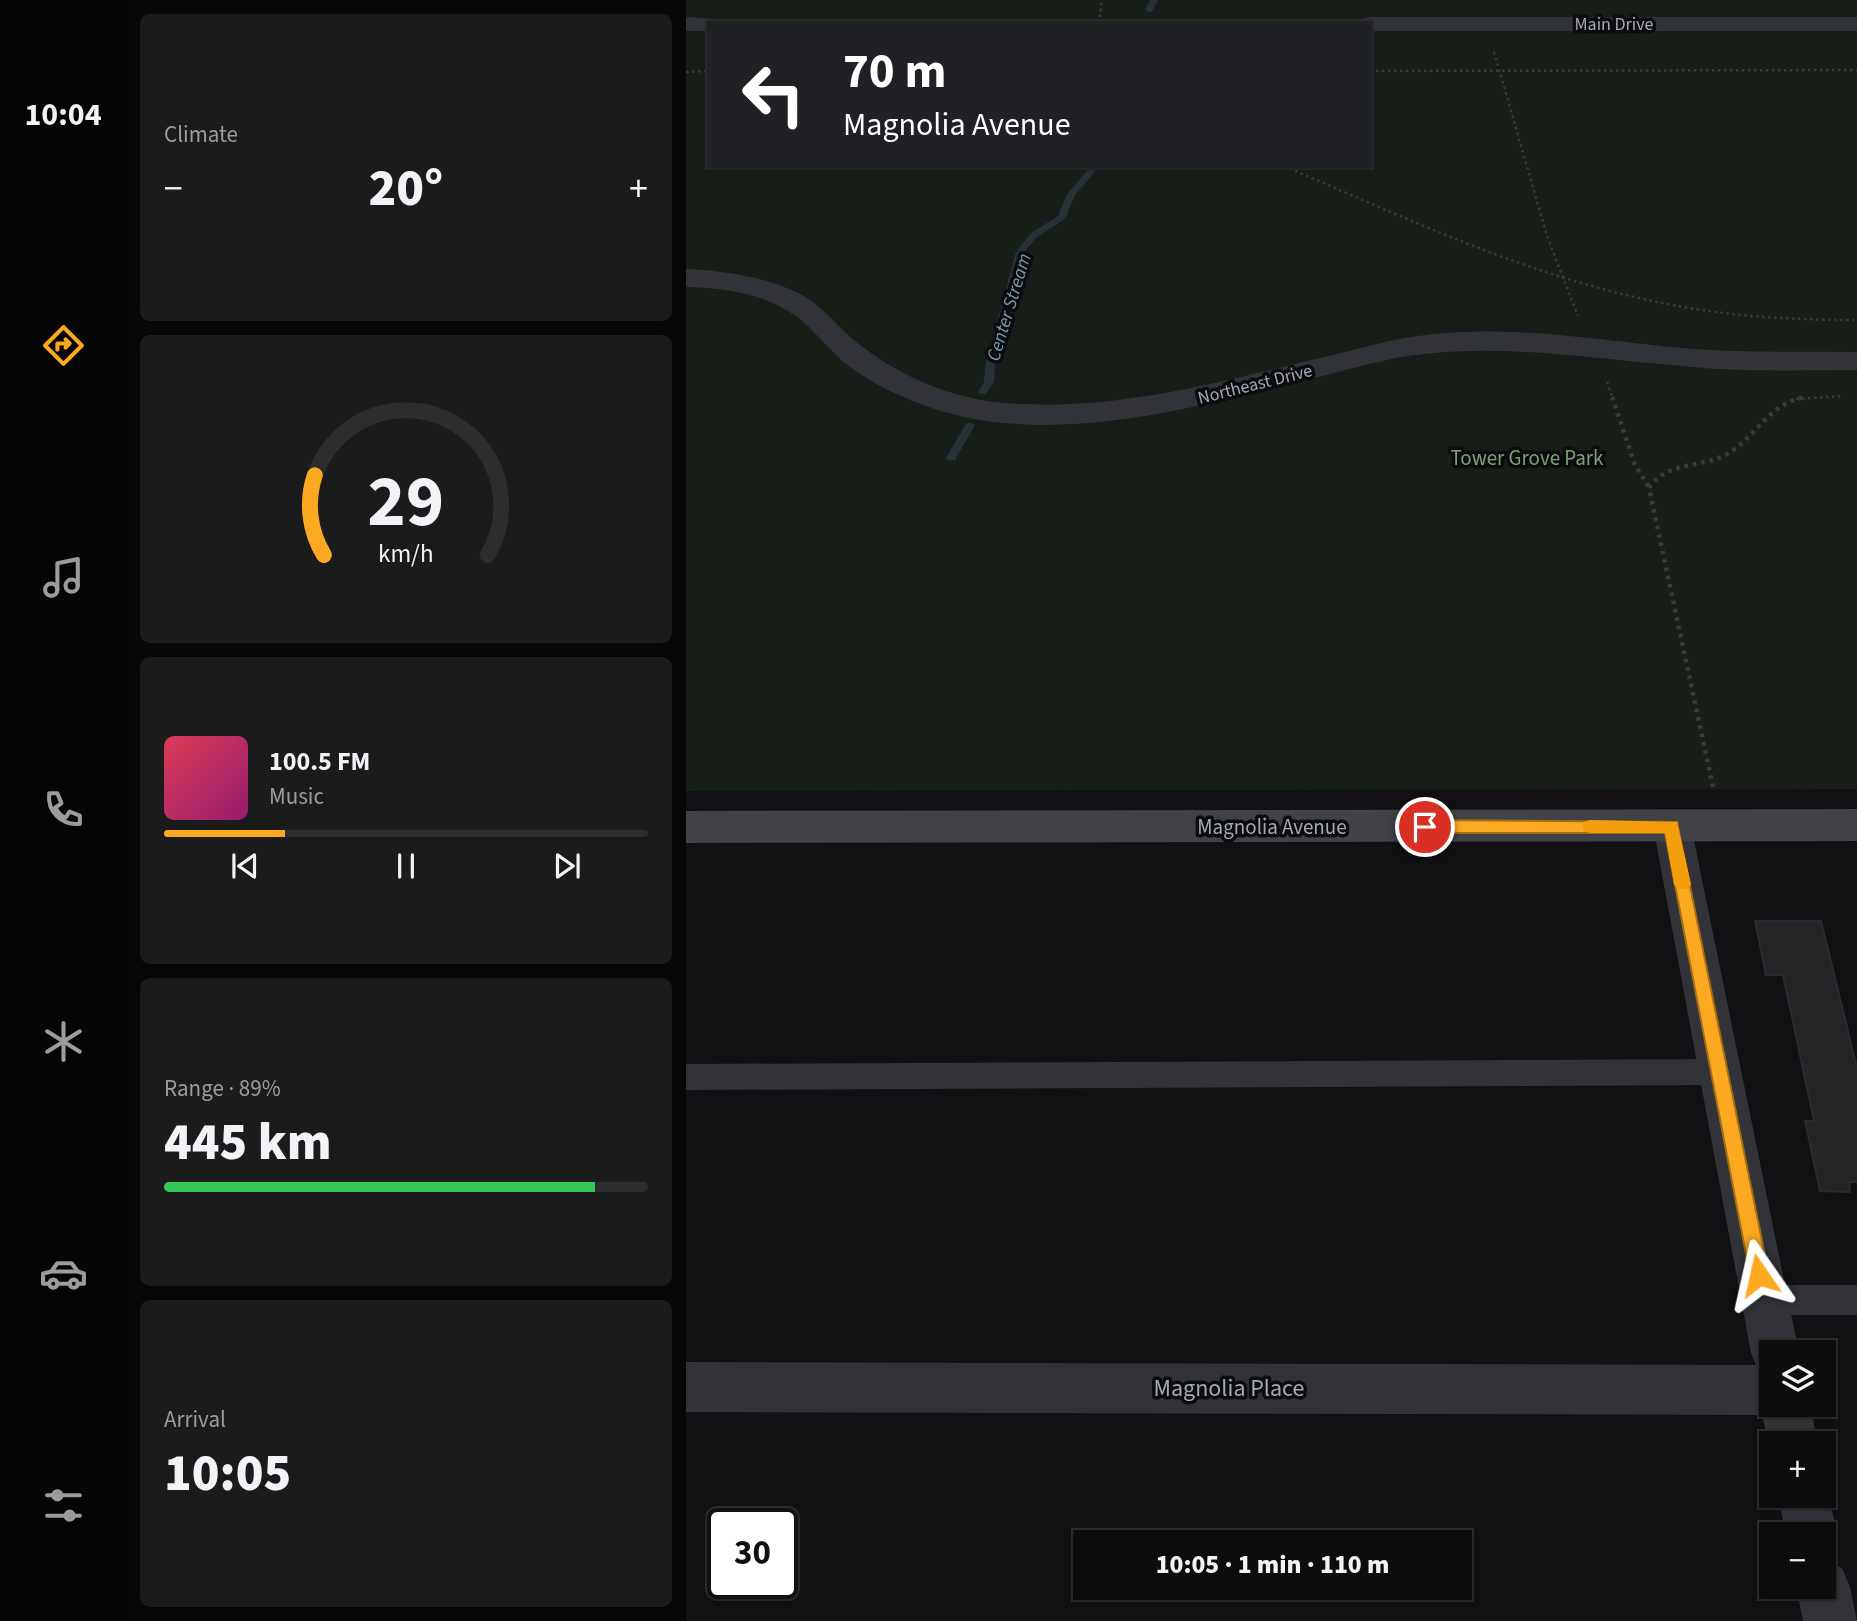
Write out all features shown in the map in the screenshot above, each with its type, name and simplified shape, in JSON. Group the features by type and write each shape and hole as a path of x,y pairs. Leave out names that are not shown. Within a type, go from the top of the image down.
{"street":[{"path":"686,24 707,24"},
{"name":"Main Drive","path":"1372,24 1857,24"},
{"name":"Northeast Drive","path":"686,278 739,284 777,294 806,309 848,350 882,373 946,400 1003,413 1109,412 1190,400 1417,345 1465,341 1696,359 1857,361"},
{"name":"Magnolia Avenue","path":"686,827 1857,825"},
{"path":"1672,826 1772,1340"},
{"name":"Magnolia Place","path":"686,1387 1759,1390"}],"lane":[{"path":"686,1077 1719,1072"},
{"path":"1764,1300 1857,1300"}],"path":[{"path":"1099,21 1102,0"},
{"path":"1486,24 1561,275 1594,349 1635,465 1649,488 1713,787"},
{"path":"1372,71 1857,70"},
{"path":"686,72 707,71"},
{"path":"1288,168 1391,214 1482,249 1651,301 1722,314 1784,320 1857,320"},
{"path":"1649,488 1653,479 1667,470 1723,456 1744,442 1773,409 1791,400 1856,395"}],"green space":[{"name":"Tower Grove Park","path":"686,0 1857,0 1857,789 686,791"}],"building":[{"path":"1755,921 1821,921 1857,1068 1857,1182 1849,1182 1850,1192 1820,1191 1805,1121 1814,1121 1783,975 1766,975"}],"waterway":[{"name":"Center Stream","path":"1149,10 1154,0"},
{"name":"Center Stream","path":"983,392 989,382 990,366 1020,252 1034,235 1062,217 1071,194 1094,168"},
{"name":"Center Stream","path":"951,458 970,425"}],"slow traffic":[{"path":"1590,826 1672,826 1683,884"}],"route":[{"path":"1425,827 1672,826 1759,1275"}]}
